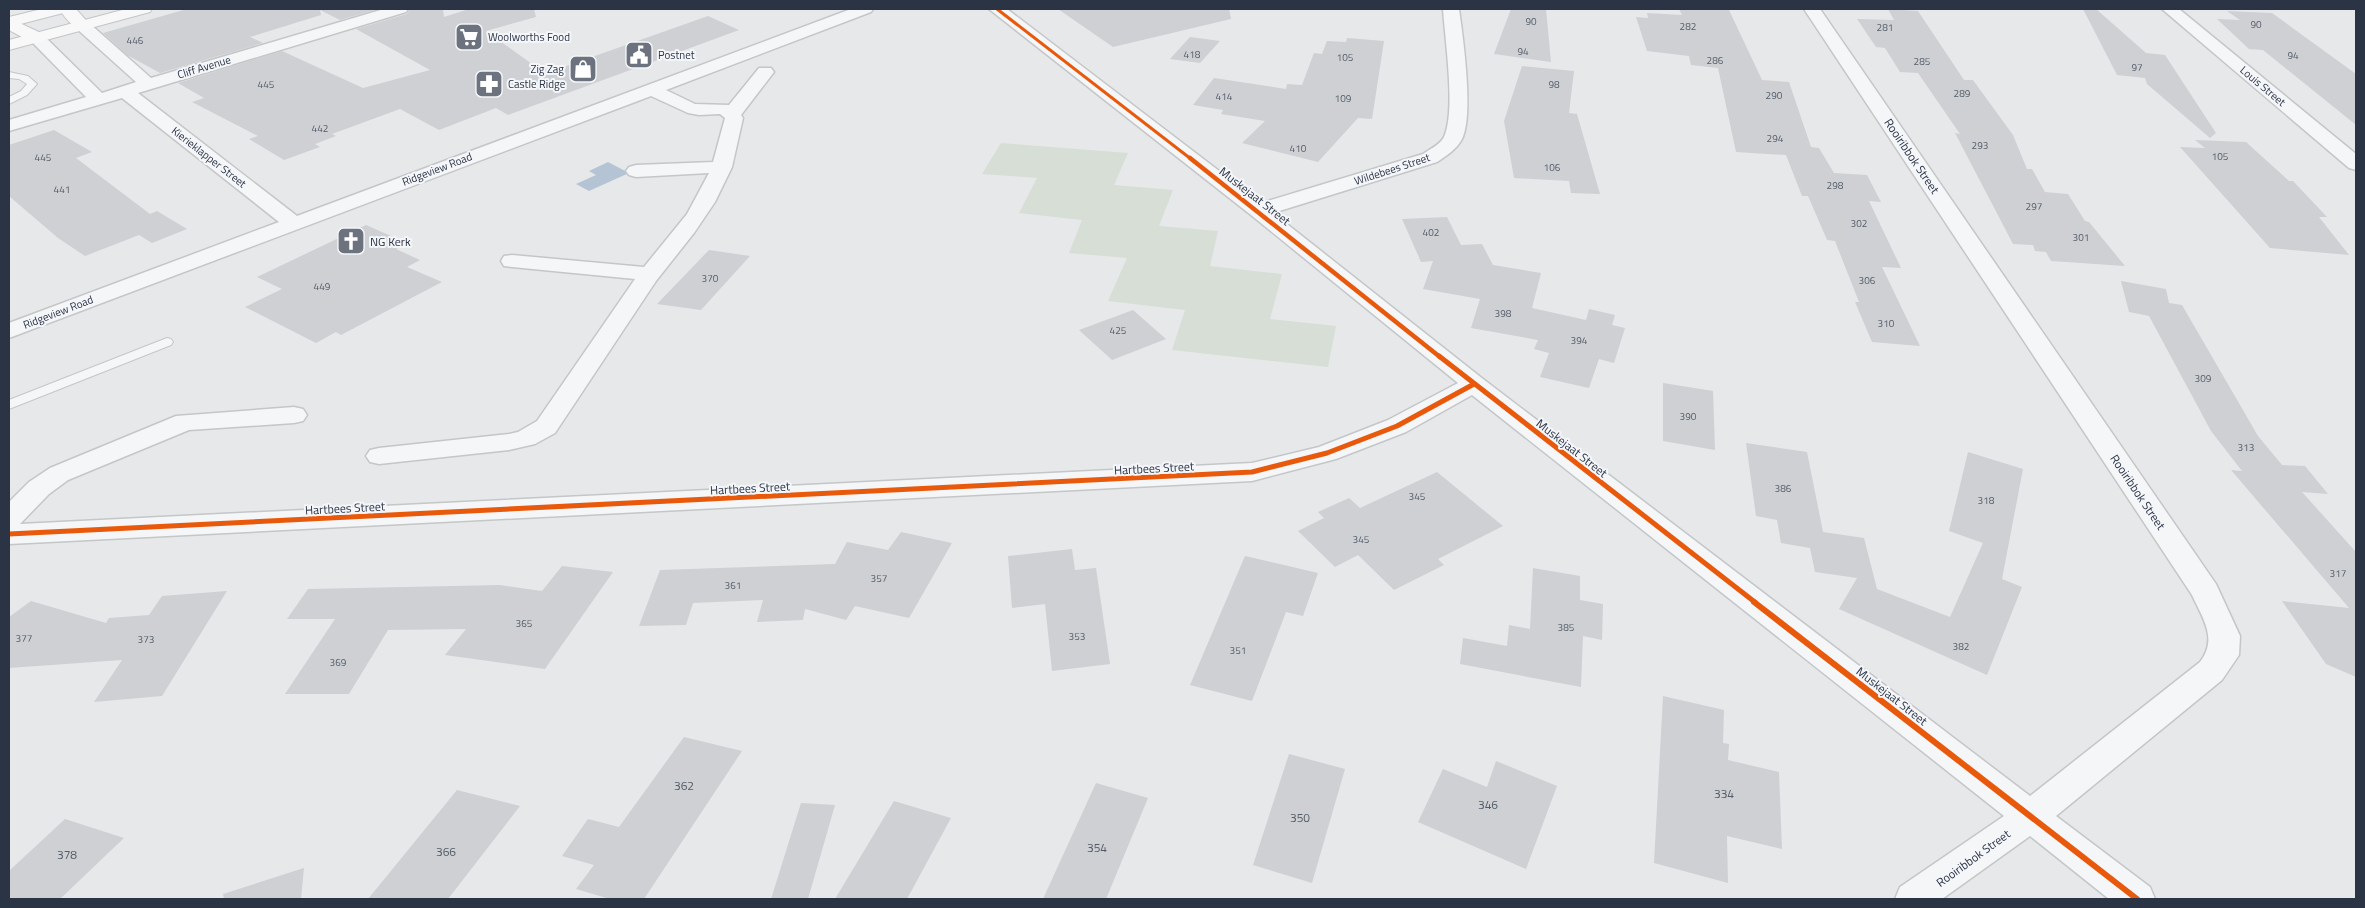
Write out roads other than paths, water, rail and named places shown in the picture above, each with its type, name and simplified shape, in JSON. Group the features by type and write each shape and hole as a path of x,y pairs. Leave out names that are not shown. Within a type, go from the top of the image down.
{"main road":[{"path":"9,23 61,9"},
{"path":"67,9 82,26"},
{"path":"9,45 144,9"},
{"path":"9,23 38,38"}],"street":[{"name":"Cliff Avenue","path":"9,126 400,9"},
{"name":"Ridgeview Road","path":"9,330 865,9"},
{"name":"Muskejaat Street","path":"997,9 1258,211 1474,384 2137,899"},
{"name":"Wildebees Street","path":"1258,211 1430,158 1445,149 1453,138 1458,112 1451,9"},
{"name":"Rooiribbok Street","path":"1812,9 2206,592 2225,636 2223,656 2211,671 2031,816 1913,899"},
{"name":"Louis Street","path":"2170,9 2356,164"},
{"path":"82,26 148,84"},
{"path":"38,38 98,99"},
{"path":"728,112 764,72"},
{"path":"379,456 509,442 526,438 546,427 649,274 686,231 715,186 722,167 734,118 728,112 722,97 681,78"},
{"path":"651,89 694,109 728,112"},
{"name":"Kierieklapper Street","path":"125,91 293,223"},
{"path":"636,171 722,167"},
{"path":"512,260 649,274"},
{"name":"Hartbees Street","path":"9,534 1252,472 1327,453 1398,426 1474,384"},
{"path":"9,518 47,481 177,413 294,415"}],"lane":[{"path":"9,75 21,76 32,84 24,93 9,101"},
{"path":"9,405 167,342"}],"water":[{"path":"608,162 629,173 589,191 576,184 596,175 589,171"}],"place":[{"name":"Woolworths Food","path":"469,37"},
{"name":"Postnet","path":"639,55"},
{"name":"Zig Zag","path":"583,69"},
{"name":"Castle Ridge","path":"489,84"},
{"name":"NG Kerk","path":"351,241"}]}
